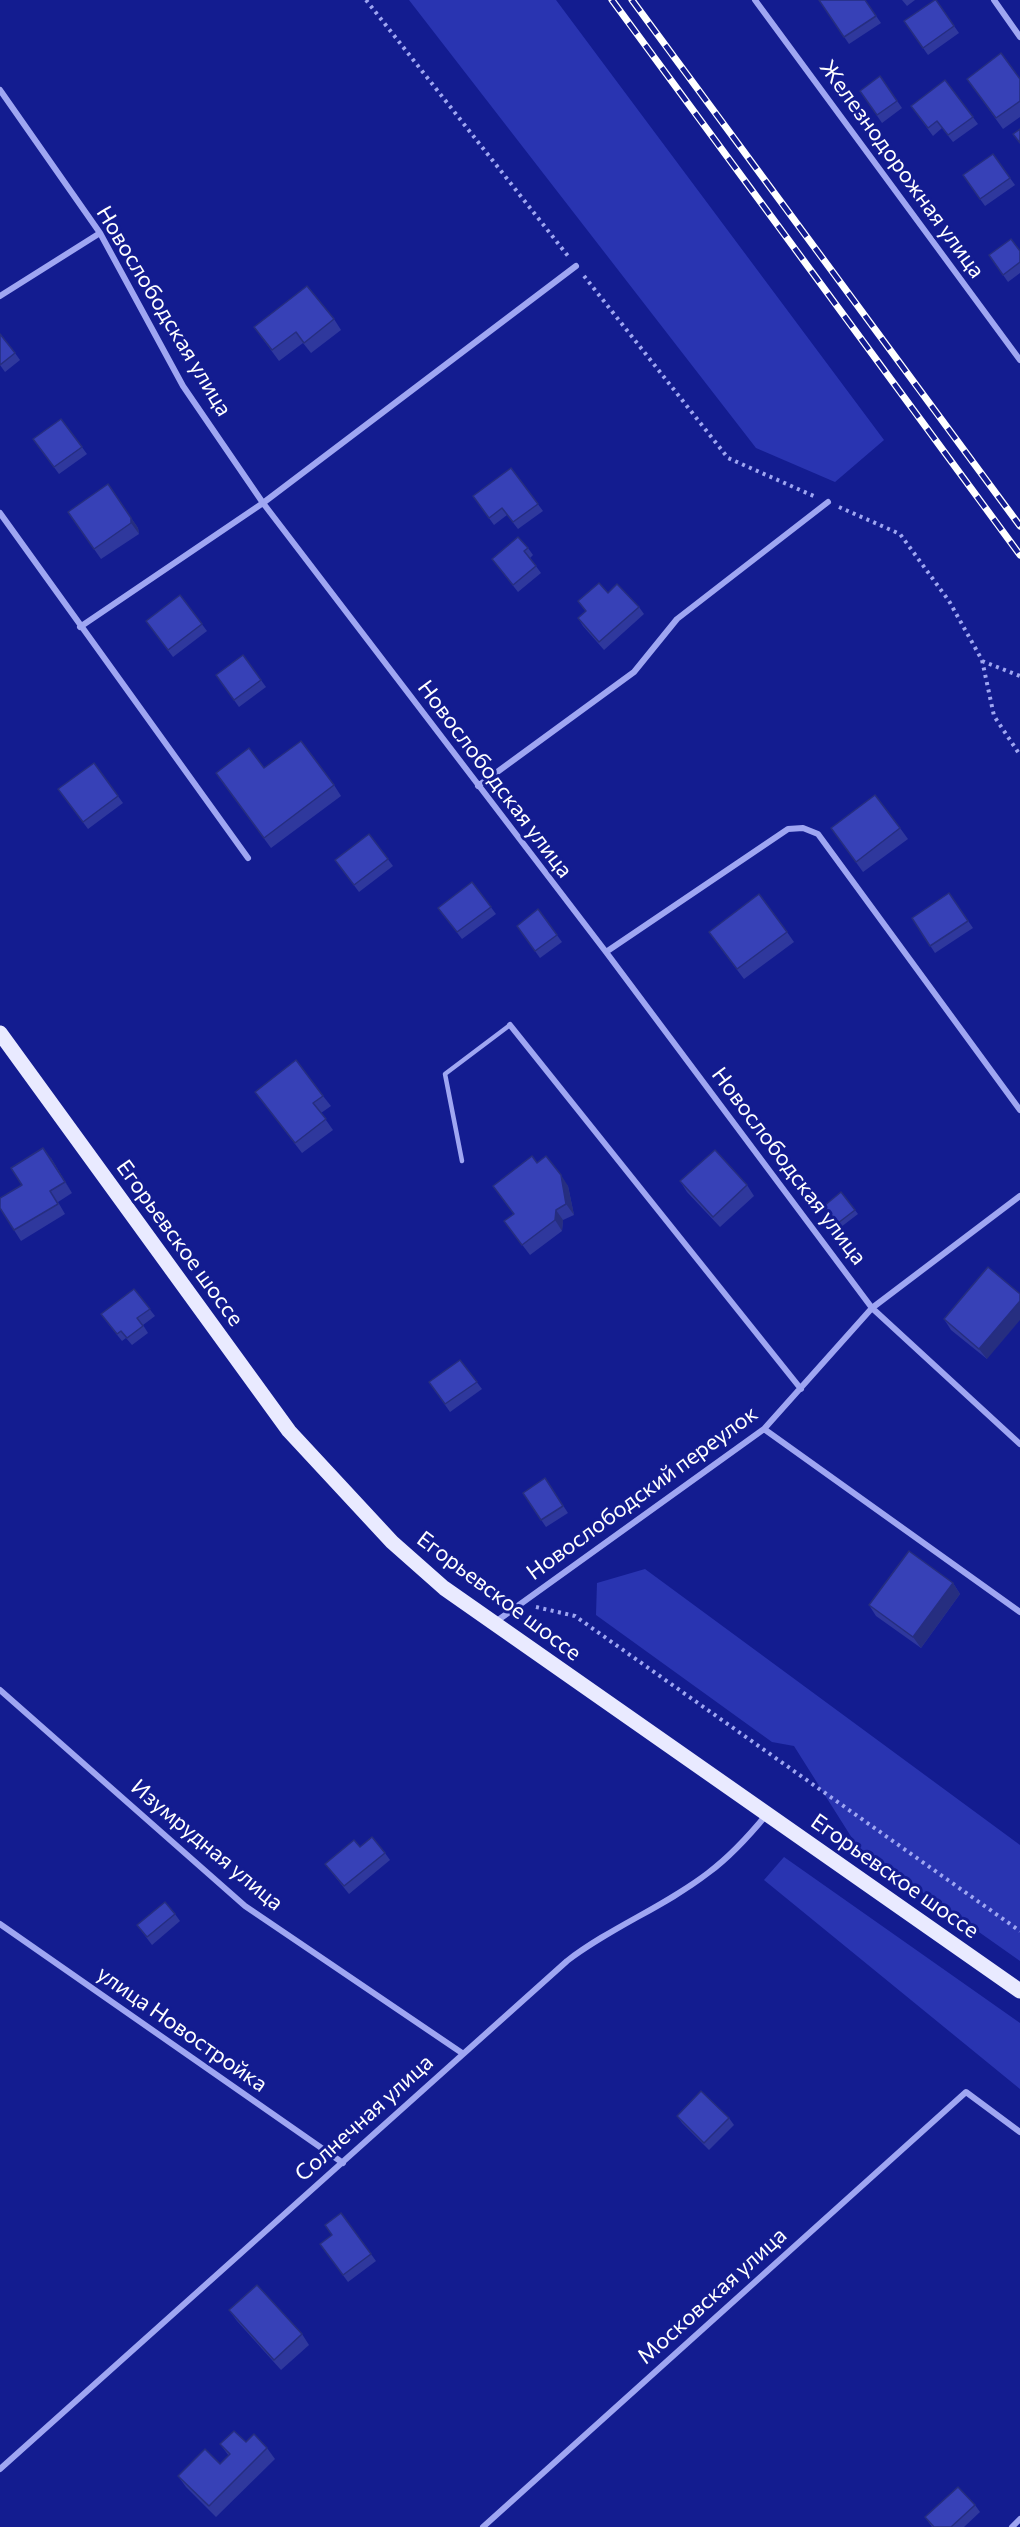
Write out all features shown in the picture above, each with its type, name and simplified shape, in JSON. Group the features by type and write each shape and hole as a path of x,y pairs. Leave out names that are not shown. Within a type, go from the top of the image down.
{"main road":[{"name":"Егорьевское шоссе","path":"0,1033 290,1431 400,1550 444,1588 1020,1991"}],"street":[{"name":"Железнодорожная улица","path":"755,0 1020,360"},
{"path":"994,0 1020,37"},
{"name":"Новослободская улица","path":"0,90 100,232 183,386 264,503 606,952 872,1308 1020,1444"},
{"path":"0,296 100,232"},
{"path":"80,627 264,503 576,266"},
{"path":"478,786 634,672 677,619 828,502"},
{"path":"0,513 248,858"},
{"path":"606,952 788,829 803,828 818,834 1020,1110"},
{"path":"510,1026 801,1389"},
{"name":"Новослободский переулок","path":"494,1623 764,1429 872,1308 1020,1196"},
{"path":"764,1429 1020,1612"},
{"name":"Изумрудная улица","path":"0,1690 245,1906 462,2053"},
{"name":"Солнечная улица","path":"0,2468 343,2163 462,2053 584,1948 708,1874 731,1855 767,1814"},
{"name":"улица Новостройка","path":"0,1924 343,2163"},
{"name":"Московская улица","path":"483,2527 966,2092 1020,2132"},
{"path":"1012,2527 1020,2519"}],"lane":[{"path":"462,1161 445,1074 510,1026"}],"path":[{"path":"828,502 900,534 949,600 981,660 994,716 1020,755"},
{"path":"981,660 1020,676"},
{"path":"521,1604 575,1616 1020,1931"}],"shaded area":[{"path":"409,0 556,0 884,440 835,482 756,448"},
{"path":"645,1569 1020,1845 1020,1961 857,1846 794,1746 772,1742 596,1615 597,1583"},
{"path":"784,1857 1020,2023 1020,2089 764,1880"}],"building":[{"path":"819,0 865,0 876,16 844,37"},
{"path":"935,0 954,26 923,48 904,21"},
{"path":"1001,53 1020,79 1020,101 996,118 967,79"},
{"path":"880,76 897,101 877,115 860,91"},
{"path":"945,80 973,117 948,135 937,121 928,128 911,106"},
{"path":"1020,129 1020,143 1013,134"},
{"path":"993,154 1010,178 980,199 963,175"},
{"path":"1011,239 1020,251 1020,262 1003,275 989,255"},
{"path":"307,286 334,319 304,343 296,332 272,350 254,327"},
{"path":"0,334 15,353 0,365"},
{"path":"61,419 82,447 54,467 33,439"},
{"path":"511,468 538,504 513,522 502,508 489,518 473,496"},
{"path":"108,484 131,518 131,523 94,549 68,512"},
{"path":"518,537 528,548 524,551 536,566 513,585 492,559"},
{"path":"599,583 608,593 617,584 639,607 599,642 578,618 586,611 578,601"},
{"path":"180,595 202,624 168,650 146,621"},
{"path":"243,655 261,680 234,700 216,675"},
{"path":"301,741 334,785 264,838 216,773 249,748 264,768"},
{"path":"94,763 118,796 83,822 58,789"},
{"path":"875,795 900,828 856,862 831,828"},
{"path":"369,834 388,859 354,885 335,860"},
{"path":"472,882 491,907 457,932 438,908"},
{"path":"949,893 968,921 930,946 912,918"},
{"path":"759,894 787,932 737,969 709,932"},
{"path":"538,909 557,935 535,951 517,926"},
{"path":"296,1060 323,1096 313,1103 326,1119 295,1143 255,1092"},
{"path":"43,1148 65,1182 50,1191 58,1204 14,1230 0,1208 0,1198 22,1185 11,1168"},
{"path":"715,1150 747,1185 713,1217 680,1181"},
{"path":"532,1156 537,1163 546,1156 561,1175 566,1204 556,1210 555,1220 522,1245 504,1221 514,1214 493,1186"},
{"path":"841,1192 855,1210 838,1223 824,1206"},
{"path":"988,1267 1020,1294 1020,1301 979,1349 944,1319"},
{"path":"134,1289 150,1309 137,1318 143,1326 127,1338 121,1331 117,1334 101,1314"},
{"path":"460,1360 477,1382 445,1404 429,1382"},
{"path":"545,1478 563,1506 541,1520 523,1493"},
{"path":"909,1551 953,1583 913,1637 869,1605"},
{"path":"372,1837 385,1853 344,1886 325,1864 354,1840 360,1847"},
{"path":"165,1902 175,1914 147,1937 137,1925"},
{"path":"701,2091 729,2118 704,2143 677,2116"},
{"path":"341,2213 371,2254 343,2275 320,2244 332,2235 325,2225"},
{"path":"257,2285 302,2334 274,2360 229,2310"},
{"path":"234,2431 246,2442 254,2434 267,2448 209,2506 178,2476 205,2449 220,2464 230,2454 220,2444"},
{"path":"958,2487 975,2505 951,2527 934,2527 925,2517"}],"railway":[{"path":"612,0 1020,555"},
{"path":"632,0 1020,526"}]}
